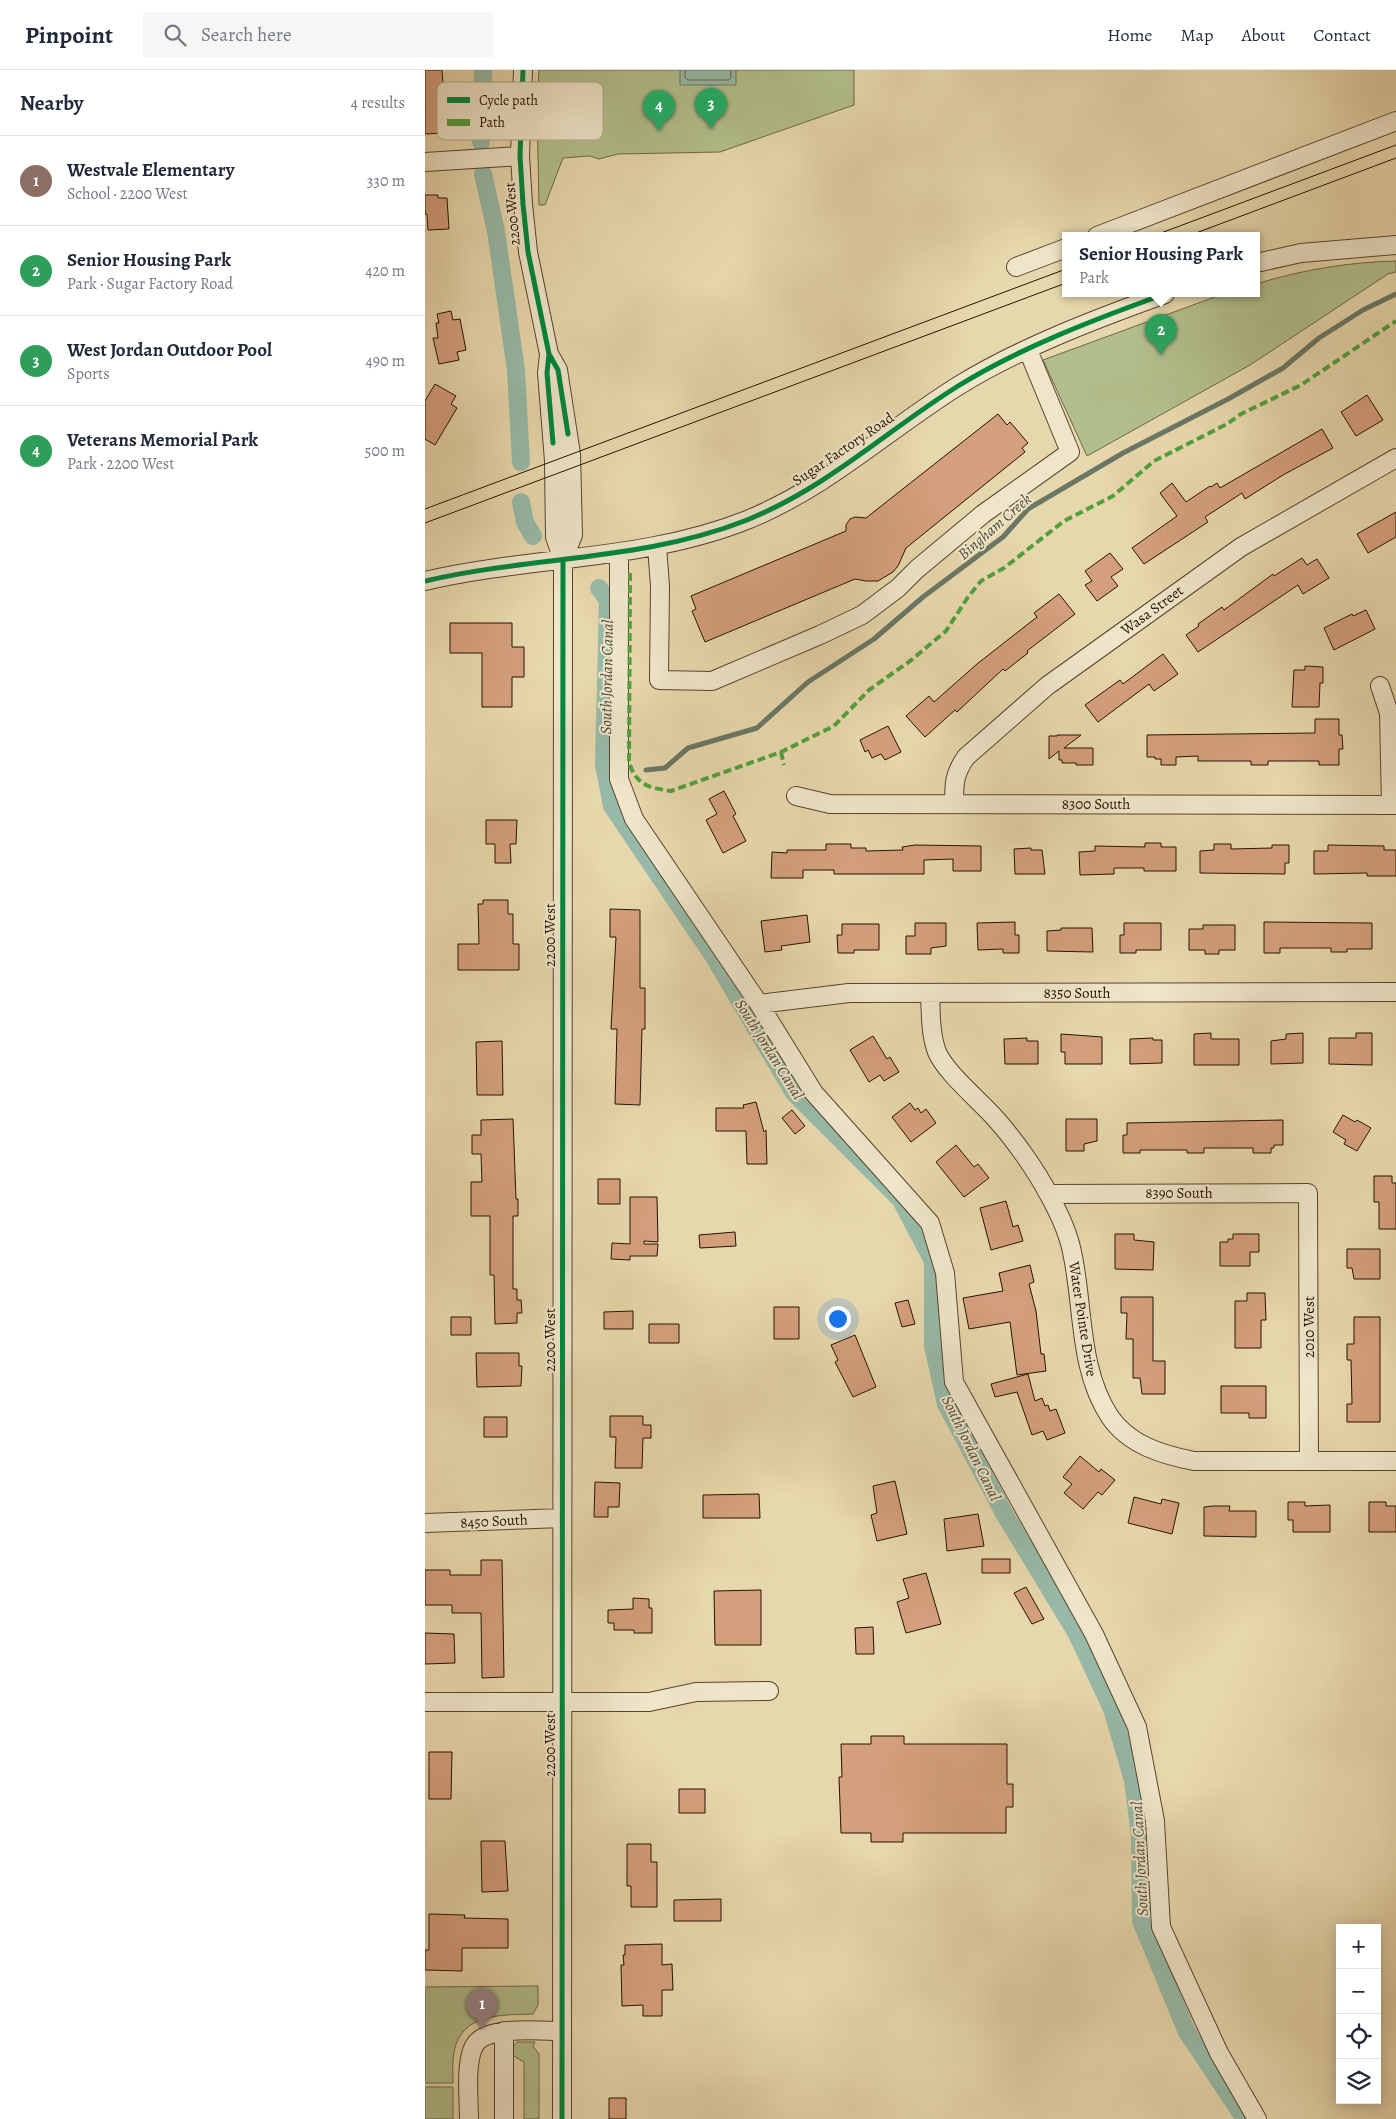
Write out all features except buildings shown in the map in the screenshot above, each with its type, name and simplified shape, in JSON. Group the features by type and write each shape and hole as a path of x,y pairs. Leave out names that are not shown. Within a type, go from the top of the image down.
{"street":[{"path":"1107,232 1396,122"},
{"name":"2200 West","path":"521,140 523,204 529,252 549,354 558,370 571,461 573,535 563,560 562,2119"},
{"path":"425,162 520,156"},
{"path":"1260,262 1301,253 1396,245"},
{"path":"1016,267 1062,250"},
{"name":"Sugar Factory Road","path":"425,581 476,571 657,546 727,527 793,498 836,472 958,385 1078,327 1157,297"},
{"path":"657,546 660,586 659,680 712,680 820,635 862,615 898,588 917,569 983,514 1070,452 1028,350"},
{"name":"Wasa Street","path":"954,804 954,784 957,769 966,757 1047,686 1241,547 1396,458"},
{"path":"619,552 619,779 634,819 759,1004 815,1093 931,1223 945,1273 954,1382 1094,1634 1137,1727 1155,1821 1161,1927 1219,2053 1257,2119"},
{"path":"1380,686 1389,713 1394,805"},
{"name":"8300 South","path":"796,796 830,804 1394,805"},
{"name":"8350 South","path":"759,1004 849,993 1396,992"},
{"name":"Water Pointe Drive","path":"930,993 932,1038 938,1055 1013,1140 1049,1194 1072,1251 1091,1376 1099,1398 1111,1418 1126,1434 1146,1448 1168,1456 1194,1461 1396,1461"},
{"name":"8390 South","path":"1049,1194 1308,1193"},
{"name":"2010 West","path":"1308,1193 1309,1461"},
{"name":"8450 South","path":"425,1523 562,1518"},
{"path":"425,1702 649,1702 696,1692 769,1691"},
{"path":"469,2119 469,2064 473,2047 479,2039 486,2035 504,2031 562,2031"},
{"path":"504,2031 504,2119"}],"green space":[{"path":"539,70 854,70 854,105 720,152 618,154 599,159 590,156 563,158 545,205 539,205 538,140 603,140 603,82 538,82"},
{"path":"1396,261 1396,272 1388,274 1250,365 1087,456 1043,360 1215,297 1260,297 1260,283 1273,279 1343,265"},
{"path":"538,1986 538,2005 533,2014 496,2016 474,2023 465,2030 458,2039 454,2052 453,2083 425,2083 425,1987"},
{"path":"517,2042 535,2042 533,2046 539,2054 539,2119 524,2119 524,2062 512,2055 512,2048"},
{"path":"425,2087 453,2087 453,2119 425,2119"}],"water":[{"path":"680,70 736,70 736,85 680,85"}],"waterway":[{"name":"South Jordan Canal","path":"483,70 483,82"},
{"name":"South Jordan Canal","path":"483,174 496,231 516,370 521,462"},
{"name":"Bingham Creek","path":"646,770 665,768 688,748 757,728 808,682 874,639 923,597 1003,537 1028,509 1123,453 1230,398 1283,368 1319,338 1363,310 1396,294"},
{"name":"South Jordan Canal","path":"521,502 525,522 533,536"},
{"name":"South Jordan Canal","path":"599,588 608,600 604,764 612,806 714,957 794,1093 901,1200 933,1261 933,1346 946,1404 1005,1515 1076,1632 1112,1709 1133,1780 1140,1836 1141,1921 1187,2032 1245,2119"}],"tram line":[{"path":"1164,232 1396,145"},
{"path":"1199,232 1396,158"},
{"path":"425,509 1062,270"},
{"path":"425,523 1062,284"}],"marked path":[{"path":"630,573 629,762 635,776 644,784 671,791 781,752 834,726 869,690 910,661 946,631 981,581 1004,568 1064,521 1113,496 1154,461 1227,424 1241,414 1301,385 1396,321"},
{"path":"781,752 784,765"}],"cycle path":[{"path":"523,70 523,82"},
{"path":"521,140 523,204 528,252 549,354 558,370 568,434"},
{"path":"425,581 465,573 628,551 708,533 747,520 776,507 830,475 932,403 982,372 1059,335 1157,297"},
{"path":"549,354 547,373 553,443"},
{"path":"562,2119 563,560"}],"place":[{"name":"West Jordan Outdoor Pool","path":"711,129"},
{"name":"Veterans Memorial Park","path":"659,131"},
{"name":"Senior Housing Park","path":"1161,355"},
{"name":"Westvale Elementary","path":"482,2029"}]}
